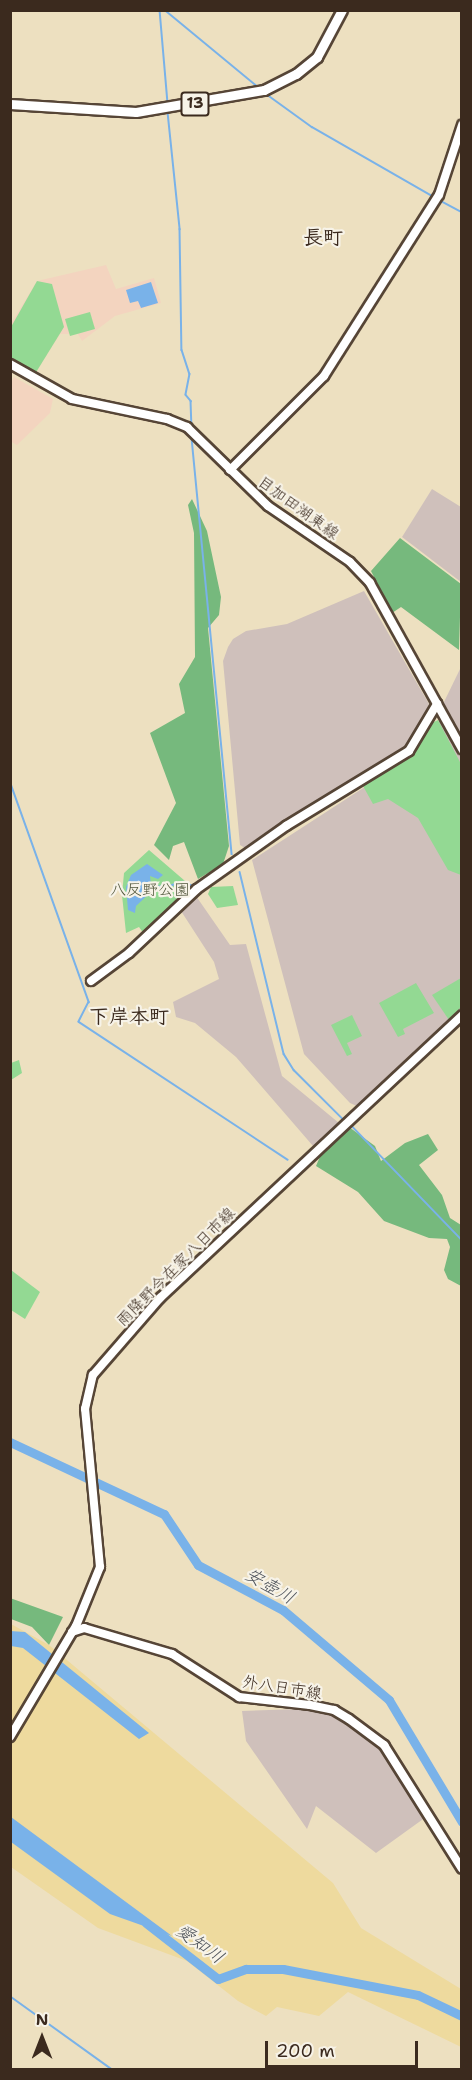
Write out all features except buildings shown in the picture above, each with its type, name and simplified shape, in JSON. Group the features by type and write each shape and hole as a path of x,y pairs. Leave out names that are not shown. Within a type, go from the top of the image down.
{"main road":[{"name":"13","path":"10,104 136,112 264,90 296,74 317,57 342,10"},
{"path":"230,470 324,376 436,198 462,125"},
{"name":"目加田湖東線","path":"10,364 72,399 167,419 187,427 268,506 365,575 462,749"},
{"path":"91,981 129,953 197,889 286,826 409,751 436,704"},
{"name":"雨降野今在家八日市線","path":"10,1737 72,1632 100,1567 85,1409 93,1374 160,1298 462,1015"},
{"name":"外八日市線","path":"72,1632 84,1628 179,1657 239,1697 310,1705 334,1710 350,1719 384,1744 462,1869"}],"shaded area":[{"path":"106,265 116,289 154,278 161,303 115,316 82,341 78,334 60,334 34,375 11,359 10,325 37,281"},
{"path":"14,377 53,399 50,413 17,445 10,441 11,383"},
{"path":"432,489 461,507 461,582 402,537"},
{"path":"364,591 429,704 417,732 404,748 245,848 240,845 223,661 228,647 233,639 246,631 287,624"},
{"path":"461,667 461,737 443,704"},
{"path":"440,719 461,758 461,1009 359,1107 350,1103 304,1054 252,860 428,746"},
{"path":"196,896 230,945 246,944 282,1076 339,1123 313,1146 236,1057 195,1023 176,1017 173,1002 219,979 214,962 181,911"},
{"path":"300,1709 332,1715 380,1748 426,1817 376,1853 316,1806 307,1829 246,1741 242,1711"}],"green space":[{"path":"37,281 52,284 64,327 35,374 11,358 11,327"},
{"path":"90,312 95,329 70,336 65,319"},
{"path":"192,499 207,531 221,597 219,615 208,628 229,846 223,864 198,879 184,842 173,846 169,860 154,845 176,803 150,733 185,713 179,684 195,657 194,533 188,505"},
{"path":"400,538 461,584 459,650 401,607 392,613 371,571"},
{"path":"438,720 461,764 461,875 448,870 418,818 388,799 373,804 363,786 416,750 432,723"},
{"name":"八反野公園","path":"149,850 192,887 144,934 139,927 126,933 122,895 124,873"},
{"path":"233,886 238,905 217,908 208,894 211,887"},
{"path":"461,978 461,1007 449,1020 432,995"},
{"path":"416,983 434,1013 403,1029 405,1034 398,1037 379,1003"},
{"path":"352,1015 362,1036 347,1043 352,1054 347,1056 331,1025"},
{"path":"19,1060 22,1073 11,1080 11,1063"},
{"path":"349,1127 375,1146 381,1161 405,1143 428,1134 438,1150 419,1165 442,1195 450,1218 461,1225 461,1286 448,1279 444,1270 450,1247 447,1239 429,1238 384,1221 358,1192 316,1166 324,1147"},
{"path":"11,1270 40,1292 25,1319 11,1310"},
{"path":"10,1598 63,1617 49,1645 32,1627 11,1619"}],"sand":[{"path":"11,1624 49,1645 333,1883 361,1928 461,1989 461,2047 348,1992 319,2016 277,2007 266,2016 238,2001 187,1961 98,1928 11,1867"}],"water":[{"path":"151,282 158,303 141,308 138,301 130,303 126,290"},
{"path":"147,864 163,875 158,879 150,876 151,886 170,885 165,891 153,890 136,906 135,913 128,910 126,887 131,875"},
{"path":"10,1631 25,1632 149,1733 139,1739 23,1648 11,1646"},
{"path":"11,1817 172,1936 110,1914 11,1842"}],"waterway":[{"path":"160,10 168,104"},
{"path":"165,10 257,86"},
{"path":"265,93 312,127 434,197"},
{"path":"168,112 180,229 182,350 190,374 186,395 191,401 192,427"},
{"path":"439,200 462,212"},
{"path":"192,438 232,854"},
{"path":"10,781 89,1002 79,1022 288,1160"},
{"path":"240,872 284,1054 294,1070 346,1122"},
{"path":"168,887 177,883 191,885"},
{"path":"350,1124 462,1240"},
{"name":"安壺川","path":"10,1442 164,1514 198,1565 283,1610 389,1700 462,1822"},
{"name":"愛知川","path":"146,1923 218,1979 246,1969 283,1969 418,1995 462,2016"},
{"path":"10,1996 113,2070"}],"district":[{"name":"長町","path":"323,237"},
{"name":"下岸本町","path":"129,1016"}]}
